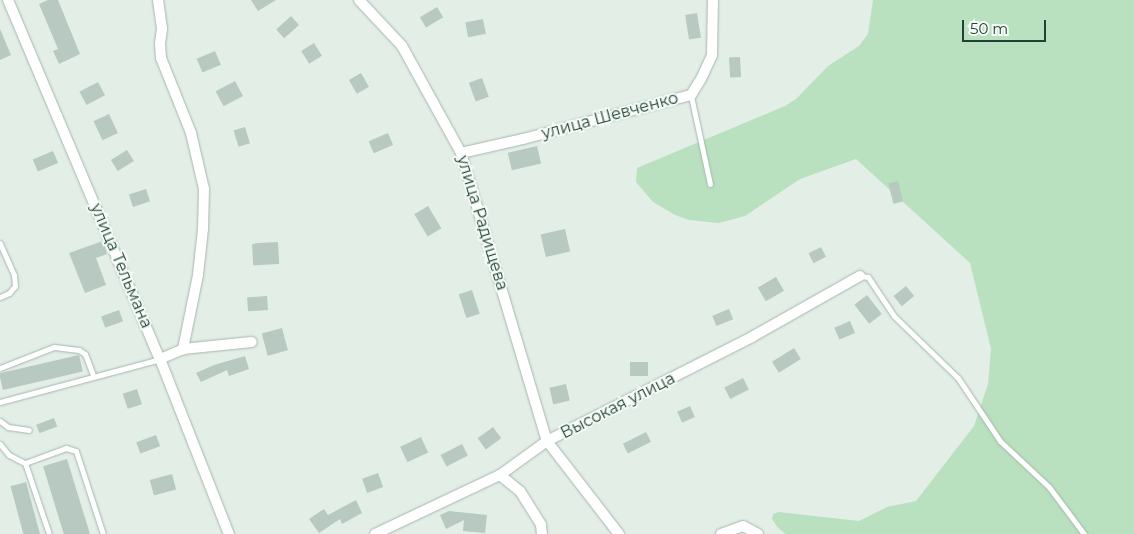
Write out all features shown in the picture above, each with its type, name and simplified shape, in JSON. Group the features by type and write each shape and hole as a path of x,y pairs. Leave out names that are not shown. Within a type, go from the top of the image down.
{"street":[{"name":"улица Тельмана","path":"8,0 160,359 229,534"},
{"path":"158,0 162,29 161,58 191,133 204,189 203,229 198,275 183,349"},
{"name":"улица Радищева","path":"359,0 402,46 461,153 547,441"},
{"name":"улица Шевченко","path":"461,153 523,139 691,95 712,55 713,0"},
{"name":"Высокая улица","path":"375,534 500,475 547,441 752,337 860,276"},
{"path":"160,359 183,349 252,342"},
{"path":"547,441 619,534"},
{"path":"500,475 520,491 541,525 542,534"},
{"path":"721,534 743,526 758,534"}],"lane":[{"path":"691,95 710,184"},
{"path":"0,243 14,275 15,286 10,293 0,297"},
{"path":"860,276 868,277 894,316 958,378 1000,441 1049,487 1084,534"},
{"path":"0,368 54,347 79,350 85,354 93,376"},
{"path":"0,402 160,359"},
{"path":"0,421 8,427 29,430"},
{"path":"0,444 9,455 25,463 49,534"},
{"path":"25,463 66,448 76,451 103,534"}],"green space":[{"path":"873,0 1134,0 1134,534 786,534 778,528 772,519 773,514 779,512 859,521 887,507 916,501 974,426 988,384 991,349 970,263 856,159 800,179 745,216 719,223 689,220 675,215 653,202 636,182 637,168 785,106 796,99 828,66 859,46 868,34"}],"building":[{"path":"48,0 58,0 80,54 59,64 53,51 58,49 39,4"},
{"path":"251,0 276,0 258,11"},
{"path":"437,7 443,17 426,28 420,17"},
{"path":"697,13 701,38 689,40 685,15"},
{"path":"291,16 299,25 284,38 276,29"},
{"path":"483,19 486,34 468,37 465,22"},
{"path":"0,29 11,55 0,60"},
{"path":"314,43 322,56 309,64 301,51"},
{"path":"215,51 221,65 202,73 197,59"},
{"path":"740,57 741,77 730,78 729,58"},
{"path":"361,73 369,87 357,94 349,80"},
{"path":"482,78 489,97 476,102 469,83"},
{"path":"235,81 243,96 224,106 216,91"},
{"path":"98,82 105,95 87,105 79,92"},
{"path":"109,114 118,133 102,140 94,121"},
{"path":"245,127 250,143 238,147 234,131"},
{"path":"388,133 393,145 374,153 369,141"},
{"path":"537,146 541,164 512,170 508,153"},
{"path":"127,150 134,161 118,171 111,160"},
{"path":"53,151 58,163 38,172 33,160"},
{"path":"898,181 903,201 893,204 888,183"},
{"path":"146,189 150,201 133,207 129,195"},
{"path":"428,206 441,228 428,237 414,214"},
{"path":"565,229 570,251 546,257 541,235"},
{"path":"103,241 107,254 96,258 106,285 85,293 69,253"},
{"path":"278,242 279,264 253,265 252,243"},
{"path":"821,247 826,257 814,263 809,253"},
{"path":"776,277 784,291 766,301 758,288"},
{"path":"906,286 914,296 902,306 894,296"},
{"path":"472,290 480,314 466,318 459,294"},
{"path":"867,295 882,314 869,324 854,305"},
{"path":"267,296 268,310 248,311 247,297"},
{"path":"729,309 733,319 716,326 712,316"},
{"path":"119,310 123,321 105,328 101,316"},
{"path":"850,321 855,333 839,340 834,328"},
{"path":"282,328 288,350 268,356 262,333"},
{"path":"794,348 801,359 779,373 772,362"},
{"path":"79,355 83,372 3,390 0,373"},
{"path":"245,356 249,369 229,376 227,370 201,382 196,373 214,365"},
{"path":"630,362 648,362 648,376 630,376"},
{"path":"743,378 749,390 730,399 724,388"},
{"path":"566,384 570,401 553,404 549,388"},
{"path":"137,389 142,404 128,409 123,394"},
{"path":"690,406 695,417 682,423 677,412"},
{"path":"54,418 57,426 39,433 36,425"},
{"path":"493,427 501,438 486,449 478,438"},
{"path":"646,432 651,442 628,454 623,444"},
{"path":"156,435 160,446 140,453 136,442"},
{"path":"421,437 428,452 407,462 400,447"},
{"path":"462,444 468,456 447,466 441,455"},
{"path":"67,459 90,534 64,534 43,466"},
{"path":"378,473 383,487 367,493 362,479"},
{"path":"172,474 176,489 154,495 150,480"},
{"path":"26,482 40,534 23,534 11,486"},
{"path":"356,500 362,513 342,524 340,519 319,533 309,519 324,509 328,515"},
{"path":"449,511 487,515 485,533 463,531 464,520 446,529 440,515"}]}
